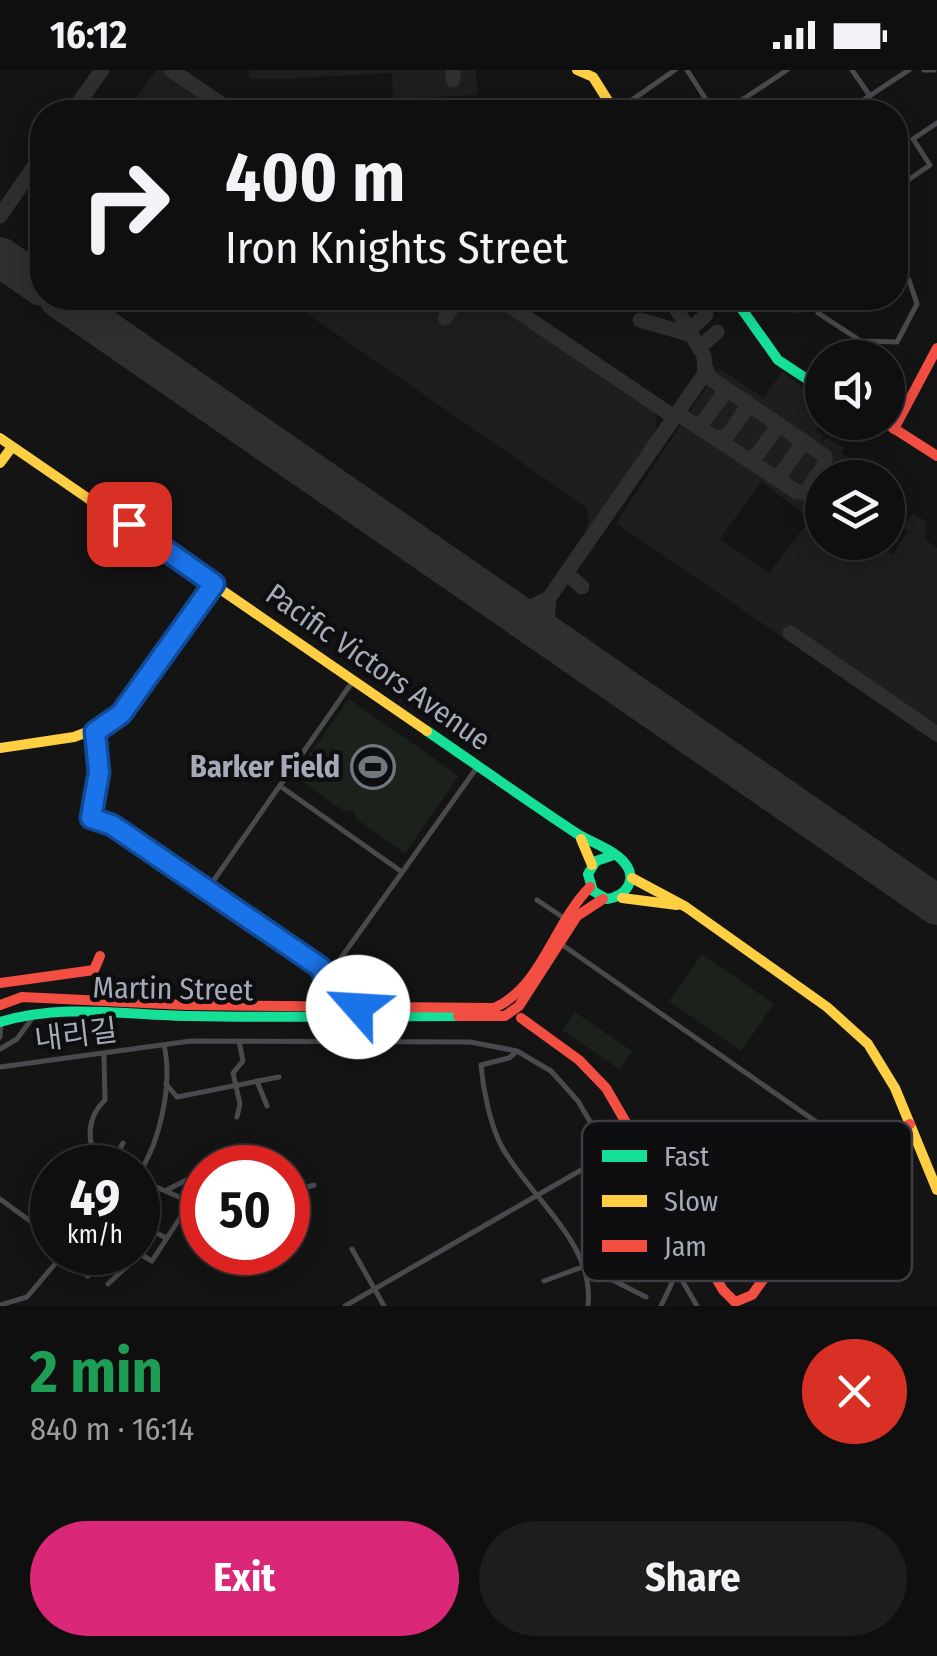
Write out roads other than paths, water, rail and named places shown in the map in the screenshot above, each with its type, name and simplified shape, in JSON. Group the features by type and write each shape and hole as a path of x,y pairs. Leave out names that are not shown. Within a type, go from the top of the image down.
{"main road":[{"path":"577,70 593,77 607,100"},
{"path":"743,310 778,360 805,378"},
{"path":"905,400 937,348"},
{"path":"905,436 937,456"},
{"name":"Pacific Victors Avenue","path":"0,438 611,856"},
{"path":"0,464 12,446"},
{"path":"0,748 95,732 121,714 214,584"},
{"path":"95,732 99,772 91,818 112,825 320,967 326,980 322,1011"},
{"path":"578,835 592,865 590,887 612,898"},
{"path":"592,865 611,856 626,863 632,878 686,907 827,1007 860,1036 888,1076 909,1121"},
{"path":"612,898 628,890 632,878"},
{"name":"Martin Street","path":"322,1011 505,1006 516,998 564,918 590,887"},
{"path":"625,1121 606,1088 522,1012 561,944 592,901 612,898 686,907"},
{"path":"0,983 94,970 100,956"},
{"path":"0,1005 22,997 39,1005"},
{"path":"0,1021 39,1005"},
{"name":"Martin Street","path":"39,1005 504,1016 522,1012"},
{"path":"912,1129 937,1190"},
{"path":"718,1281 735,1302 752,1295 762,1281"}],"street":[{"path":"632,100 675,70"},
{"path":"687,70 706,100"},
{"path":"742,100 787,70"},
{"path":"852,70 870,96"},
{"path":"864,100 909,70"},
{"path":"924,70 934,70"},
{"path":"908,179 930,165 913,139 937,123"},
{"path":"820,310 818,313 861,342 897,342 917,304 908,279"},
{"path":"207,890 353,681"},
{"path":"326,980 478,766"},
{"path":"280,786 402,872"},
{"path":"537,900 564,918"},
{"path":"561,944 815,1121"},
{"path":"0,1048 17,1038 39,1005"},
{"path":"0,1021 0,1037"},
{"path":"237,1116 233,1073 243,1061 239,1041"},
{"name":"내리길","path":"0,1066 104,1056 164,1045 239,1041 470,1042 517,1051 540,1063 568,1088 588,1121"},
{"path":"151,1145 166,1084 164,1045"},
{"path":"517,1051 513,1057 488,1061 480,1068 499,1142 582,1262"},
{"path":"91,1145 94,1114 106,1097 104,1056"},
{"path":"166,1084 177,1096 279,1077"},
{"path":"258,1081 267,1106"},
{"path":"345,1306 582,1169"},
{"path":"167,1190 180,1183"},
{"path":"310,1186 314,1185"},
{"path":"160,1187 180,1196"},
{"path":"0,1199 30,1221"},
{"path":"108,1284 140,1254 152,1262 180,1218"},
{"path":"160,1235 166,1238"},
{"path":"352,1249 384,1306"},
{"path":"544,1281 582,1267"},
{"path":"0,1305 26,1297 46,1275"},
{"path":"586,1281 588,1306"},
{"path":"615,1281 646,1297"},
{"path":"661,1306 673,1281"},
{"name":"내리길","path":"682,1281 696,1306"}],"place":[{"name":"Barker Field","path":"373,767"}]}
